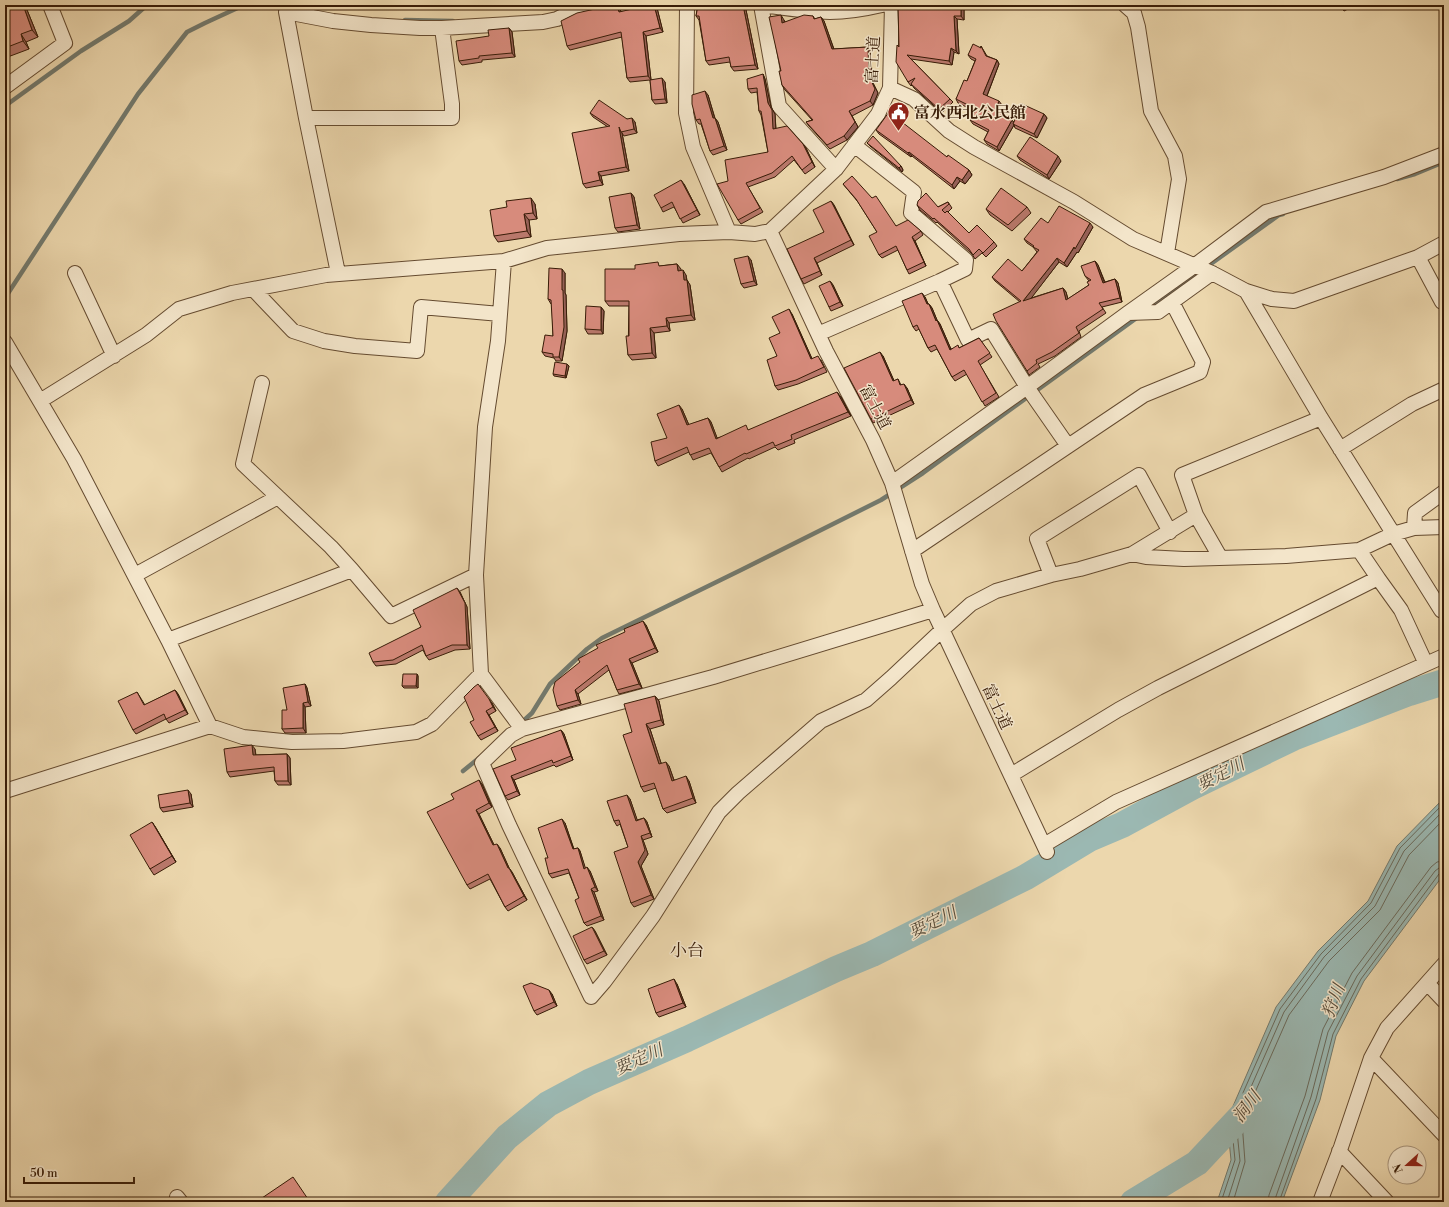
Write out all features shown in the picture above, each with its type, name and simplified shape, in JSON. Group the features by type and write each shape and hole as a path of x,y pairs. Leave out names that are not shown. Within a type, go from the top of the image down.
{"street":[{"path":"5,86 65,43 50,5"},
{"path":"338,273 286,12 356,24 442,28 543,22 557,19 585,5"},
{"path":"687,5 686,113 693,147 729,232"},
{"path":"836,169 779,106 761,5 803,11 831,12 882,5"},
{"name":"富士道","path":"892,5 890,88 878,114 836,169 770,231 826,351 873,440 892,483 922,584 942,630 1045,848 1116,802 1426,664"},
{"path":"1125,5 1134,14 1138,27 1151,111 1175,156 1179,179 1168,254"},
{"path":"306,118 452,118 452,104 442,28"},
{"path":"890,88 914,99 949,131 974,147 1074,202 1133,239 1212,273 1246,291 1272,299 1294,301 1418,257 1444,243"},
{"path":"818,334 940,281 965,268 966,260 911,213 914,192 854,145"},
{"path":"892,483 1194,266 1266,212 1384,177 1444,154"},
{"path":"40,401 146,336 179,309 232,293 338,273 504,261 547,248 679,234 729,232 755,234 770,231"},
{"path":"1418,257 1442,302 1444,301"},
{"path":"504,261 498,341 485,427 476,575 480,674 522,729"},
{"path":"75,273 114,356"},
{"path":"1128,313 1158,312 1212,273"},
{"path":"940,281 968,340 991,329 1027,387 1068,446"},
{"path":"253,289 293,331 324,341 355,346 417,351 421,307 500,314"},
{"path":"1246,291 1340,449 1441,610 1444,609"},
{"path":"912,551 1144,395 1200,372 1203,362 1172,302"},
{"path":"5,342 74,459 135,575 210,726"},
{"path":"262,383 243,464 331,547 392,616 476,575"},
{"path":"1340,449 1412,404 1444,389"},
{"path":"1220,557 1196,515 1182,475 1321,418"},
{"path":"1050,575 1037,539 1139,475 1170,532"},
{"path":"1414,528 1415,513 1444,492"},
{"path":"135,575 278,498"},
{"path":"933,610 713,677 522,729 511,735 482,763 509,825 591,997 604,982 653,916 719,812 744,788 821,721 866,700 971,604 996,591 1050,575 1080,570 1132,554 1196,515"},
{"path":"1132,554 1146,557 1176,558 1286,556 1359,550 1393,534 1414,528 1444,527"},
{"path":"1359,550 1401,610 1426,664 1444,656"},
{"path":"168,640 352,570"},
{"path":"1011,775 1118,710 1158,688 1378,578"},
{"path":"5,791 210,726 243,737 292,742 343,741 416,732 432,724 480,674"},
{"path":"1320,1202 1371,1058 1387,1028 1444,964"},
{"path":"1428,983 1444,1001"},
{"path":"1371,1058 1444,1135"},
{"path":"1339,1151 1387,1202"}],"water":[{"name":"狩川","path":"1444,798 1444,874 1364,981 1336,1036 1320,1100 1282,1202 1217,1202 1231,1160 1227,1120 1276,1007 1318,951 1368,901 1397,846"}],"building":[{"path":"5,5 23,5 32,30 21,34 23,41 5,48"},
{"path":"617,5 619,12 654,5 660,28 643,32 648,76 627,78 621,32 567,46 561,21 577,13"},
{"path":"698,5 743,5 755,65 731,67 729,57 706,61 699,16 696,16"},
{"path":"898,5 961,5 961,16 954,16 956,51 951,48 949,61 907,55 950,99 939,109 911,84 915,78 908,82 896,62 897,45 899,47"},
{"path":"781,15 782,23 804,15 813,16 814,19 821,17 832,49 868,47 869,76 875,89 870,101 849,111 855,122 844,136 827,145 806,122 813,120 782,85 779,71 781,71 769,17"},
{"path":"509,28 512,53 479,56 479,58 459,61 456,41 489,36 488,30"},
{"path":"973,44 981,48 981,46 986,56 997,60 983,94 999,101 995,110 1012,120 997,147 984,140 989,130 970,120 976,109 956,99 964,80 967,81 976,59 968,55"},
{"path":"763,74 768,103 772,110 773,129 787,126 803,144 812,162 802,170 792,156 772,173 746,183 760,208 738,220 717,184 728,181 725,160 768,152 761,111 759,111 757,88 748,89 747,79"},
{"path":"662,78 665,99 652,100 650,80"},
{"path":"705,91 713,118 715,118 724,146 710,151 700,119 696,120 692,104 692,95"},
{"path":"599,100 627,119 632,118 634,129 621,132 619,127 626,167 598,172 600,180 583,184 572,133 610,126 590,113"},
{"path":"1022,104 1044,114 1034,134 1013,124"},
{"path":"889,112 947,157 948,155 969,170 962,180 957,177 952,185 909,152 908,153 876,130"},
{"path":"873,136 901,166 899,168 867,143"},
{"path":"1030,137 1058,156 1047,175 1017,156"},
{"path":"852,176 872,198 876,196 896,226 908,220 921,231 912,237 924,262 907,270 896,246 879,255 869,236 877,232 856,199 843,184"},
{"path":"681,180 697,210 680,219 672,202 661,208 654,195"},
{"path":"1001,188 1027,207 1008,225 986,209"},
{"path":"631,193 637,225 615,228 609,197"},
{"path":"926,193 938,207 948,202 949,204 942,210 945,213 947,211 969,233 977,225 994,242 983,253 979,249 973,255 969,249 917,205 918,201"},
{"path":"531,198 533,213 524,214 527,231 494,236 490,210 507,207 506,201"},
{"path":"831,201 851,240 814,258 820,271 801,279 787,249 824,232 813,210"},
{"path":"1059,206 1090,223 1075,249 1074,247 1064,263 1057,258 1023,301 1063,288 1066,300 1089,285 1087,282 1091,280 1085,276 1081,266 1095,261 1103,283 1115,279 1120,298 1099,303 1103,309 1076,327 1079,333 1052,352 1036,360 1037,363 1027,371 993,314 1021,301 992,277 1008,259 1022,271 1039,250 1024,239 1041,218 1048,223"},
{"path":"748,256 754,281 741,284 734,259"},
{"path":"658,262 659,266 677,264 678,271 683,270 684,280 687,280 691,315 666,318 667,326 650,328 652,353 628,355 626,336 629,336 629,301 605,301 605,269 635,269 635,265"},
{"path":"549,268 562,269 564,327 559,357 553,357 553,354 542,352 545,335 553,336 551,300 548,299"},
{"path":"830,281 840,302 829,307 819,286"},
{"path":"922,293 927,304 929,304 936,321 937,320 950,350 958,345 959,348 979,338 990,353 978,361 996,393 982,402 964,370 952,377 935,345 928,348 917,325 913,327 902,301"},
{"path":"586,306 601,307 601,330 585,329"},
{"path":"789,309 811,359 818,356 824,367 796,380 775,386 767,360 777,356 769,338 780,333 772,317"},
{"path":"880,352 893,381 898,379 900,385 904,384 911,400 871,419 844,368"},
{"path":"555,362 567,364 565,376 553,374"},
{"path":"837,392 848,412 791,435 792,439 775,446 773,442 746,454 745,453 719,467 709,448 690,455 687,447 655,461 651,442 667,438 657,414 679,405 687,425 708,418 716,439 746,425 748,430"},
{"path":"457,588 465,603 467,645 452,645 426,656 422,645 393,660 373,662 369,653 421,627 413,610"},
{"path":"643,621 655,648 629,659 639,684 617,690 607,665 575,690 578,700 557,706 553,690 555,682 580,662 578,659 598,648 596,645 625,632 624,629"},
{"path":"403,674 417,674 416,686 402,686"},
{"path":"305,684 308,702 303,703 303,728 282,729 282,710 287,710 283,688"},
{"path":"478,684 493,707 486,711 495,727 478,736 470,722 474,720 464,697"},
{"path":"175,690 185,710 166,719 164,714 133,730 118,701 137,692 144,705"},
{"path":"655,696 661,720 646,724 659,764 666,762 672,781 686,776 693,798 663,809 654,783 641,787 623,735 632,732 624,704"},
{"path":"561,730 571,756 553,763 552,760 511,776 517,791 505,796 493,769 516,760 511,748"},
{"path":"252,745 253,755 287,754 288,781 275,781 274,767 227,772 224,749"},
{"path":"479,780 489,803 476,810 493,845 497,844 508,868 524,896 505,907 488,874 467,885 427,812 454,799 451,794"},
{"path":"188,790 190,803 160,808 158,795"},
{"path":"627,795 636,821 644,818 650,833 641,836 645,850 638,862 651,895 631,903 614,852 628,847 619,820 614,821 607,801"},
{"path":"562,819 573,849 578,848 584,869 587,867 595,887 591,889 601,916 584,923 575,900 579,898 568,869 549,874 545,858 548,858 538,828"},
{"path":"152,822 172,856 150,869 130,835"},
{"path":"592,927 604,951 584,960 573,936"},
{"path":"674,979 683,1003 656,1013 648,989"},
{"path":"531,983 549,990 554,1002 534,1011 523,986"},
{"path":"293,1177 310,1202 265,1202 262,1198"}],"waterway":[{"path":"5,106 81,51 129,21 147,5"},
{"path":"5,298 138,94 187,32 244,5"},
{"path":"288,5 300,8"},
{"path":"405,20 453,21"},
{"path":"1397,179 1415,174 1444,162"},
{"path":"1148,309 1279,215 1283,214"},
{"path":"520,724 532,713 550,684 587,649 602,638 881,500 923,473 1138,317"},
{"name":"要定川","path":"448,1202 507,1137 548,1104 589,1082 687,1039 836,969 872,954 1026,877 1089,839 1122,825 1192,787 1293,738 1409,693 1444,682"},
{"path":"463,771 479,758"},
{"name":"洞川","path":"1133,1202 1197,1163 1243,1114 1250,1104"}],"place":[{"name":"富水西北公民館","path":"899,132"}],"district":[{"name":"小台","path":"687,951"}]}
